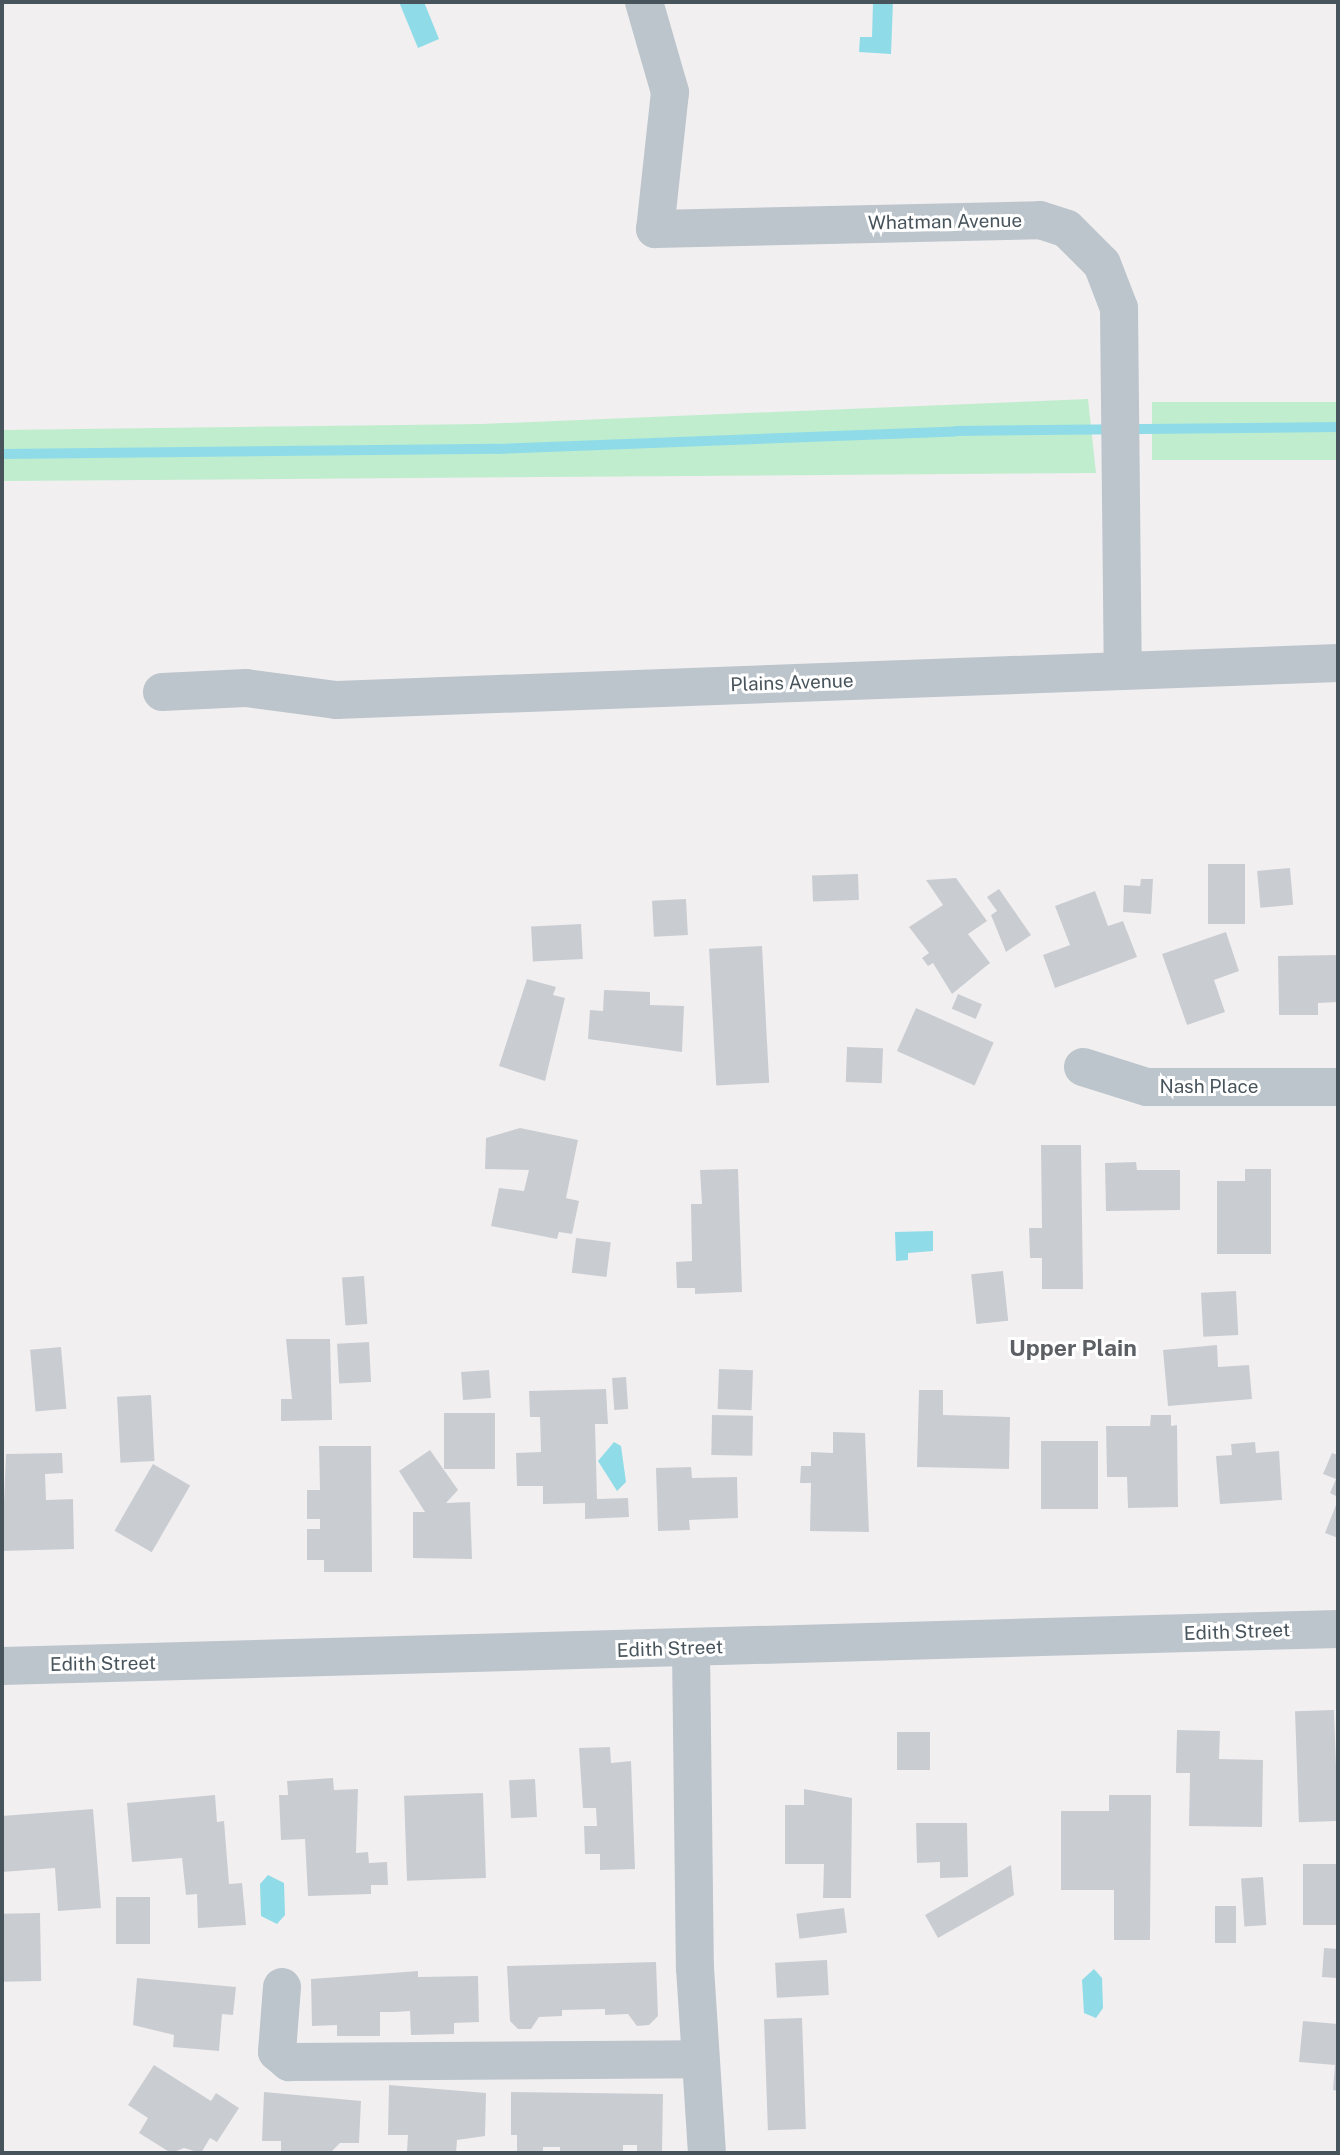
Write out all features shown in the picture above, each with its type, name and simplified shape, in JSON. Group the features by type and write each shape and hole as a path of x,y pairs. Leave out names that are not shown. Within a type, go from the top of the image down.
{"street":[{"name":"Whatman Avenue","path":"644,2 670,92 655,229 1040,219 1067,229 1087,244 1115,288 1124,417 1123,671"},
{"name":"Plains Avenue","path":"162,692 246,688 336,701 1338,663"},
{"name":"Nash Place","path":"1083,1067 1147,1087 1338,1087"},
{"name":"Edith Street","path":"2,1666 1338,1629"},
{"path":"691,1649 700,2059 707,2153"},
{"path":"282,1987 277,2052 289,2062 700,2059"}],"green space":[{"path":"1088,399 1096,473 2,481 2,430 482,424"},
{"path":"1152,402 1338,402 1338,460 1152,460"}],"water":[{"path":"399,2 424,2 439,39 418,48"},
{"path":"873,2 893,2 891,54 859,52 860,37 872,37"},
{"path":"933,1231 933,1251 908,1253 908,1260 896,1261 895,1232"},
{"path":"614,1442 621,1446 626,1482 617,1491 598,1461"},
{"path":"268,1875 284,1883 285,1915 277,1924 261,1916 260,1884"},
{"path":"1094,1969 1102,1978 1103,2008 1096,2018 1084,2013 1082,1980"}],"building":[{"path":"1208,864 1245,864 1245,924 1208,924"},
{"path":"1290,868 1293,905 1260,908 1257,871"},
{"path":"858,874 859,900 813,902 812,876"},
{"path":"956,878 987,921 968,934 990,963 952,994 933,963 928,966 922,958 929,953 909,927 943,905 926,880"},
{"path":"1141,879 1153,879 1151,914 1123,912 1124,885 1140,886"},
{"path":"999,889 1031,935 1006,952 991,915 997,911 987,897"},
{"path":"1095,891 1108,926 1123,921 1137,957 1055,988 1043,955 1070,945 1055,906"},
{"path":"686,899 688,935 654,937 652,901"},
{"path":"581,924 583,959 533,962 531,927"},
{"path":"1226,932 1239,971 1214,980 1225,1012 1187,1025 1162,954"},
{"path":"762,946 769,1083 716,1086 709,949"},
{"path":"1338,955 1338,1002 1318,1003 1318,1015 1279,1015 1278,956"},
{"path":"527,979 556,987 553,995 565,998 545,1081 499,1066"},
{"path":"604,990 650,992 650,1005 684,1006 682,1052 588,1039 590,1010 603,1011"},
{"path":"958,994 982,1004 976,1019 952,1009"},
{"path":"916,1008 994,1043 975,1086 897,1051"},
{"path":"847,1047 883,1048 882,1083 846,1082"},
{"path":"520,1128 578,1140 566,1198 579,1201 572,1234 559,1232 557,1239 491,1226 499,1188 524,1191 529,1170 485,1169 486,1138"},
{"path":"1041,1145 1081,1145 1083,1289 1042,1289 1042,1258 1030,1258 1029,1228 1042,1228"},
{"path":"1136,1162 1137,1170 1180,1170 1180,1210 1106,1211 1105,1163"},
{"path":"738,1169 742,1292 695,1294 695,1288 677,1288 676,1262 692,1261 691,1204 702,1204 700,1170"},
{"path":"1245,1169 1271,1169 1271,1254 1217,1254 1217,1181 1245,1181"},
{"path":"576,1238 611,1242 606,1277 572,1273"},
{"path":"1003,1271 1008,1321 976,1324 971,1274"},
{"path":"364,1276 367,1324 345,1325 342,1278"},
{"path":"1236,1291 1238,1335 1203,1337 1201,1293"},
{"path":"286,1339 330,1339 332,1420 281,1421 281,1399 292,1399"},
{"path":"369,1342 371,1382 339,1384 337,1344"},
{"path":"1217,1345 1218,1367 1249,1365 1252,1399 1168,1406 1163,1350"},
{"path":"61,1347 66,1409 36,1411 30,1350"},
{"path":"719,1369 753,1370 752,1410 718,1409"},
{"path":"489,1370 491,1398 463,1400 461,1372"},
{"path":"626,1377 628,1409 614,1410 612,1378"},
{"path":"606,1389 608,1424 595,1424 597,1499 628,1498 629,1517 585,1519 585,1503 543,1504 543,1486 517,1486 516,1453 541,1452 540,1417 530,1417 529,1391"},
{"path":"919,1390 943,1390 943,1415 1010,1417 1009,1469 917,1467"},
{"path":"151,1395 154,1461 121,1463 117,1397"},
{"path":"444,1413 495,1413 495,1469 444,1469"},
{"path":"712,1415 753,1416 752,1456 711,1455"},
{"path":"1151,1415 1171,1415 1171,1426 1177,1425 1178,1507 1128,1508 1127,1477 1107,1477 1106,1426 1150,1426"},
{"path":"833,1432 865,1433 869,1532 810,1531 811,1483 800,1483 801,1466 811,1466 811,1452 833,1453"},
{"path":"1041,1441 1098,1441 1098,1509 1041,1509"},
{"path":"1255,1442 1256,1453 1279,1451 1282,1500 1220,1504 1216,1456 1232,1455 1231,1444"},
{"path":"319,1446 371,1446 372,1572 324,1572 324,1560 307,1560 307,1529 320,1529 320,1519 307,1519 307,1490 320,1490"},
{"path":"430,1450 458,1490 446,1503 470,1502 472,1559 413,1558 413,1512 425,1512 399,1471"},
{"path":"62,1453 63,1473 45,1474 46,1500 73,1499 74,1549 2,1551 6,1454"},
{"path":"1332,1453 1338,1455 1338,1497 1330,1493 1336,1479 1323,1474"},
{"path":"153,1464 190,1486 152,1552 114,1531"},
{"path":"691,1467 692,1478 737,1477 738,1518 689,1520 690,1530 658,1531 656,1468"},
{"path":"1338,1500 1338,1538 1325,1533"},
{"path":"1334,1710 1338,1821 1299,1822 1295,1711"},
{"path":"1177,1730 1220,1731 1219,1759 1263,1760 1262,1827 1189,1826 1190,1773 1176,1773"},
{"path":"897,1732 930,1732 930,1770 897,1770"},
{"path":"610,1747 611,1763 631,1761 635,1869 600,1870 600,1854 585,1854 584,1826 597,1826 596,1808 583,1808 579,1748"},
{"path":"333,1778 334,1790 358,1789 356,1853 368,1852 369,1863 387,1862 388,1885 371,1885 371,1894 308,1896 305,1839 281,1840 279,1795 288,1795 287,1781"},
{"path":"535,1779 537,1817 511,1818 509,1780"},
{"path":"804,1789 852,1798 851,1898 823,1898 824,1864 785,1864 785,1805 804,1805"},
{"path":"483,1793 486,1878 407,1881 404,1796"},
{"path":"215,1795 217,1822 224,1821 229,1884 242,1883 246,1925 198,1928 197,1894 186,1895 182,1858 132,1862 127,1803"},
{"path":"1109,1795 1151,1795 1150,1940 1114,1940 1114,1890 1061,1890 1061,1811 1109,1811"},
{"path":"93,1809 101,1908 58,1911 55,1868 2,1872 2,1816"},
{"path":"916,1823 967,1823 968,1877 940,1878 940,1862 917,1863"},
{"path":"1303,1864 1338,1864 1338,1925 1303,1925"},
{"path":"1011,1865 1014,1895 938,1938 925,1915"},
{"path":"1263,1877 1266,1925 1244,1926 1241,1879"},
{"path":"116,1897 150,1897 150,1944 116,1944"},
{"path":"1215,1906 1236,1906 1236,1943 1215,1943"},
{"path":"844,1908 847,1933 799,1939 796,1914"},
{"path":"40,1913 41,1981 3,1982 2,1914"},
{"path":"1324,1948 1338,1949 1336,1978 1322,1977"},
{"path":"827,1960 829,1995 777,1998 775,1963"},
{"path":"656,1962 658,2016 649,2025 637,2026 628,2014 605,2015 605,2009 562,2010 562,2016 539,2017 531,2029 518,2029 510,2021 507,1966"},
{"path":"418,1971 418,1977 478,1976 479,2022 454,2023 454,2034 411,2035 410,2011 380,2012 380,2036 337,2036 337,2025 312,2026 311,1979"},
{"path":"137,1978 236,1987 233,2015 222,2014 219,2051 173,2047 174,2035 133,2025"},
{"path":"802,2018 806,2129 768,2130 764,2019"},
{"path":"1303,2021 1338,2024 1338,2091 1333,2090 1335,2065 1299,2062"},
{"path":"154,2065 211,2101 216,2093 239,2108 217,2142 210,2138 201,2153 184,2148 171,2153 139,2133 148,2118 128,2105"},
{"path":"389,2085 486,2093 485,2136 457,2140 456,2153 407,2151 408,2135 388,2135"},
{"path":"264,2092 361,2101 359,2143 340,2143 330,2153 281,2153 281,2141 262,2141"},
{"path":"511,2092 663,2094 662,2153 637,2152 637,2145 623,2145 623,2153 560,2153 560,2147 543,2147 543,2153 517,2153 517,2135 511,2135"}],"waterway":[{"path":"2,454 497,449 956,431 1338,427"}],"district":[{"name":"Upper Plain","path":"1073,1348"}]}
